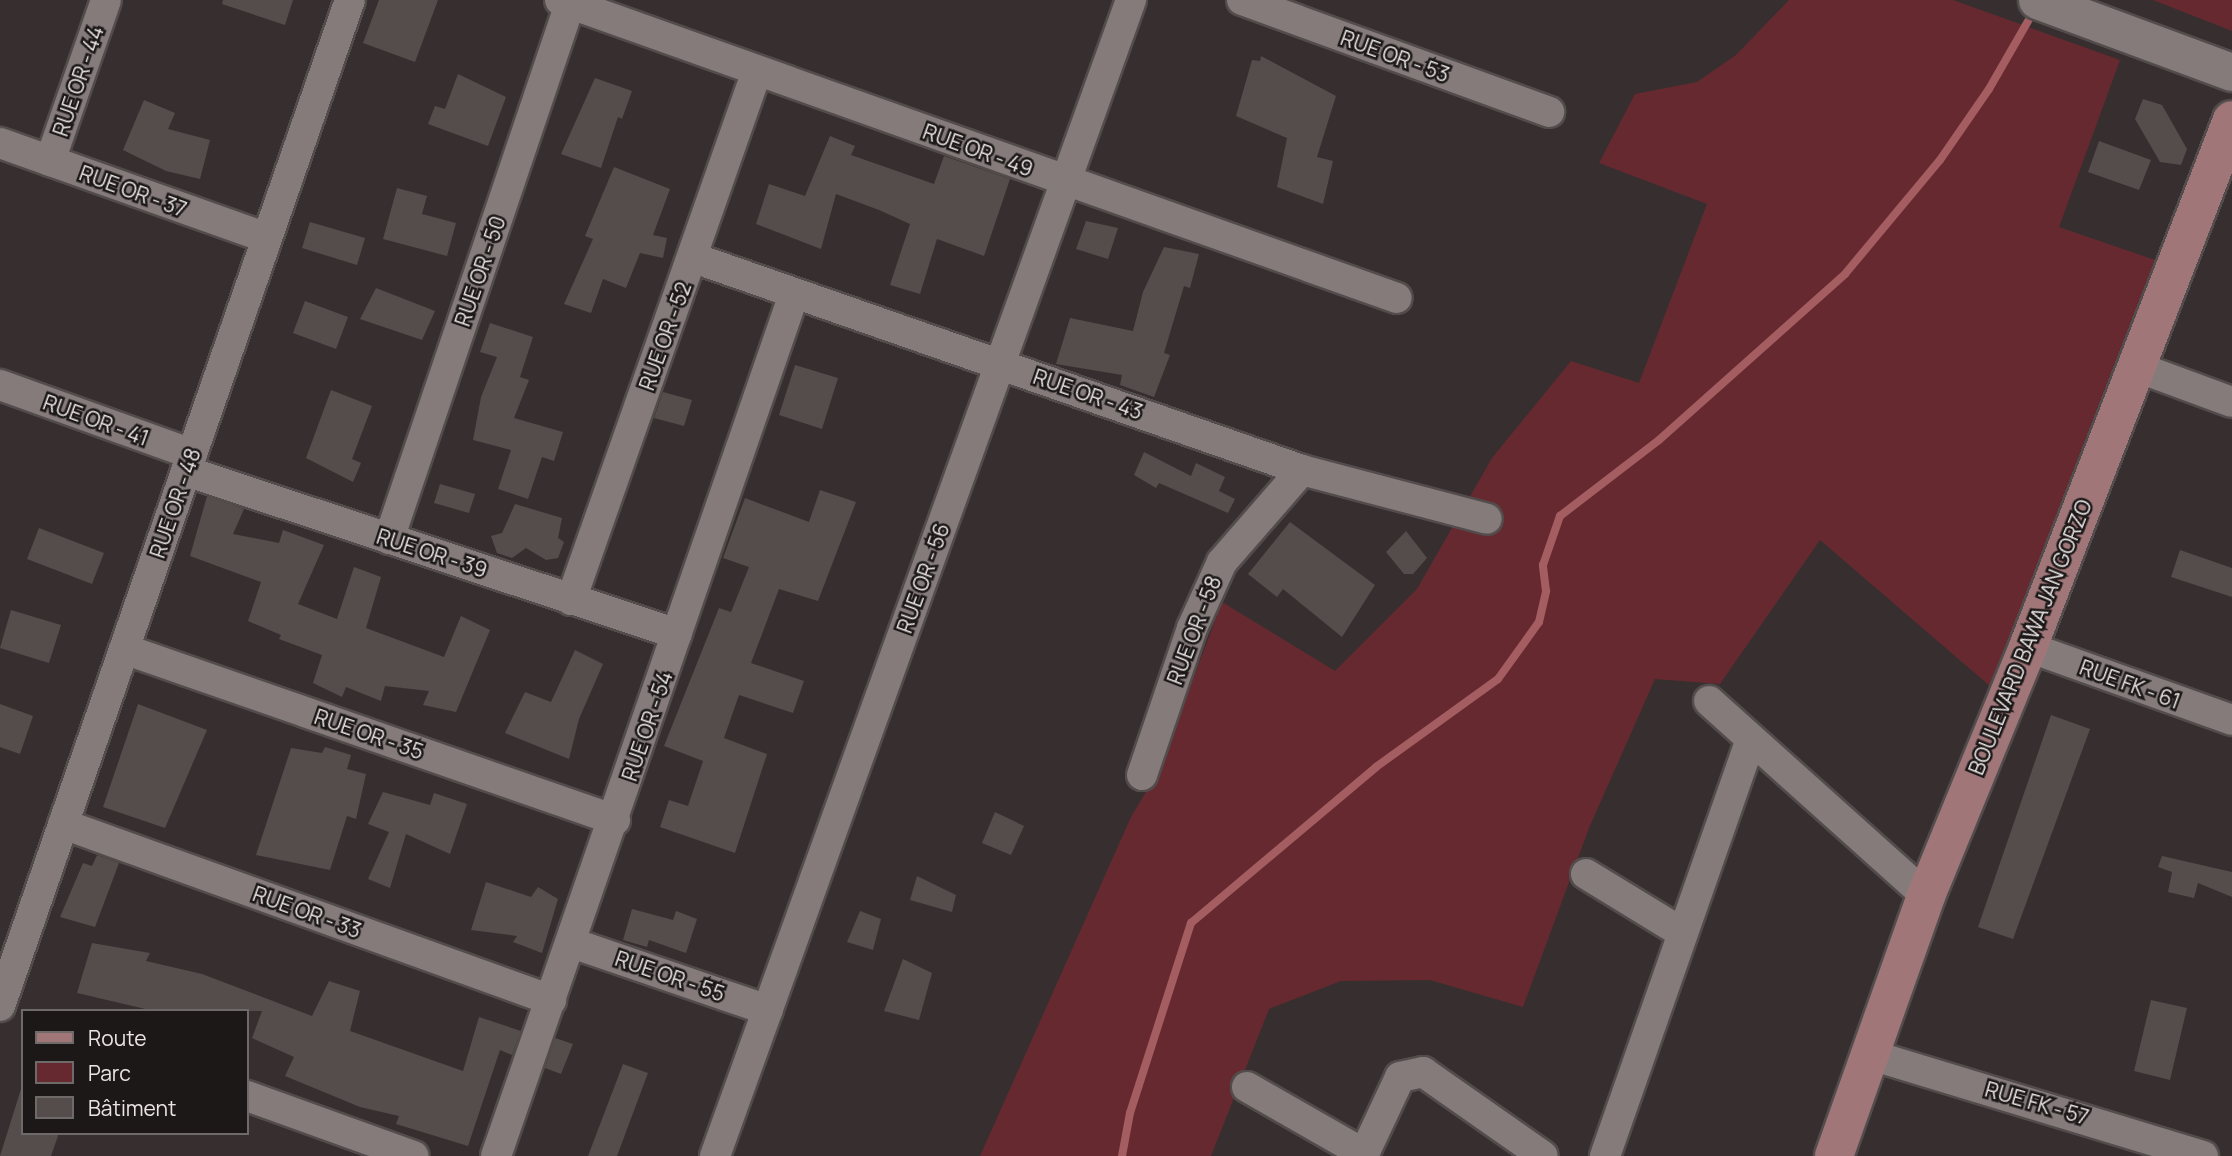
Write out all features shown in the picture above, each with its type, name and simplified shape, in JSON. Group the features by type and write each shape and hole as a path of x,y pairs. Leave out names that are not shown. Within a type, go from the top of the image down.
{"main road":[{"name":"BOULEVARD BAWA JAN GORZO","path":"1834,1156 1926,896 2028,647 2232,120"}],"street":[{"name":"RUE OR - 44","path":"50,161 106,0"},
{"name":"RUE OR - 48","path":"0,1007 350,0"},
{"name":"RUE OR - 56","path":"715,1156 1131,0"},
{"name":"RUE OR - 53","path":"1242,0 1549,112"},
{"name":"RUE OR - 49","path":"565,2 1397,298"},
{"name":"RUE OR - 50","path":"389,539 565,2"},
{"path":"2046,4 2232,72"},
{"name":"RUE OR - 52","path":"571,600 694,258 757,71"},
{"name":"RUE OR - 37","path":"0,144 267,238"},
{"name":"RUE OR - 43","path":"694,258 1302,470 1487,519"},
{"name":"RUE OR - 54","path":"496,1156 615,820 794,294"},
{"path":"2137,367 2232,402"},
{"name":"RUE OR - 41","path":"0,386 189,463"},
{"name":"RUE OR - 39","path":"189,463 389,539 677,634"},
{"name":"RUE OR - 58","path":"1142,775 1211,582 1222,562 1302,470"},
{"name":"RUE FK - 61","path":"2028,647 2232,720"},
{"name":"RUE OR - 35","path":"124,649 615,820"},
{"path":"1709,701 1926,896"},
{"path":"1605,1156 1681,932 1751,740"},
{"name":"RUE OR - 33","path":"63,824 551,1000"},
{"path":"1586,874 1681,932"},
{"name":"RUE OR - 55","path":"572,943 768,1010"},
{"path":"0,1007 21,1015"},
{"name":"RUE FK - 57","path":"1871,1055 2203,1156"},
{"path":"1247,1087 1360,1155 1366,1153 1400,1077 1408,1072 1423,1073 1543,1156"},
{"path":"248,1096 414,1156"}],"green space":[{"path":"1789,0 1953,0 2120,60 2059,227 2155,260 2078,458 2042,576 1991,687 1820,540 1720,684 1655,679 1589,828 1523,1007 1430,980 1341,981 1269,1009 1211,1156 980,1156 1131,817 1159,770 1222,602 1335,671 1417,589 1492,458 1571,361 1639,383 1707,204 1599,163 1635,94 1697,82 1736,55"},
{"path":"2153,0 2232,0 2232,31"}],"building":[{"path":"223,0 293,0 285,25 222,4"},
{"path":"379,0 438,0 415,62 363,43"},
{"path":"1261,56 1336,96 1317,157 1333,161 1323,204 1277,187 1287,138 1236,116 1252,60 1260,61"},
{"path":"458,74 506,97 488,146 428,124 435,106 445,109"},
{"path":"595,78 632,91 622,119 618,117 601,168 561,154"},
{"path":"2143,99 2162,105 2187,149 2181,165 2160,162 2135,119"},
{"path":"144,100 175,113 168,129 210,140 200,179 166,171 123,150"},
{"path":"830,136 855,146 851,155 934,184 944,156 1010,179 984,256 937,239 920,294 890,285 910,224 879,210 836,194 821,249 756,224 769,184 805,196"},
{"path":"2099,141 2151,160 2139,190 2088,172"},
{"path":"614,167 670,189 653,235 667,238 663,258 640,253 626,288 603,279 591,313 564,304 593,239 585,236"},
{"path":"397,188 427,196 422,214 456,223 447,256 383,239"},
{"path":"1086,221 1118,228 1108,259 1076,249"},
{"path":"310,222 365,238 357,265 302,248"},
{"path":"1164,247 1199,254 1190,288 1184,286 1164,353 1170,355 1154,397 1120,385 1122,375 1056,364 1070,318 1133,331 1143,292"},
{"path":"376,288 435,311 422,340 360,319"},
{"path":"305,301 348,317 336,349 293,333"},
{"path":"490,323 533,337 520,377 529,380 514,418 563,432 554,461 542,457 528,499 498,489 511,450 473,440 481,397 497,357 480,352"},
{"path":"795,365 838,378 822,429 779,415"},
{"path":"331,390 372,406 352,459 361,463 353,482 306,458"},
{"path":"663,392 692,400 684,426 654,418"},
{"path":"1144,452 1191,476 1196,463 1225,477 1219,491 1235,499 1228,513 1159,483 1156,488 1134,475"},
{"path":"440,484 475,494 469,513 434,503"},
{"path":"820,490 856,502 818,601 779,589 751,663 804,681 793,713 739,695 724,738 767,754 735,853 660,827 669,800 688,806 703,761 664,746 719,608 731,612 749,567 723,558 745,498 809,522"},
{"path":"207,496 244,509 233,534 279,543 283,530 324,545 298,604 337,619 354,567 381,577 366,628 444,657 461,616 490,630 456,712 423,705 429,691 385,686 381,701 346,687 342,697 313,683 322,655 279,639 281,635 248,621 261,582 190,556"},
{"path":"515,504 562,518 558,538 564,542 558,558 546,560 526,548 512,558 497,553 491,536 502,533"},
{"path":"1290,522 1375,585 1342,637 1283,589 1277,597 1248,574"},
{"path":"39,528 104,553 92,584 27,559"},
{"path":"1406,531 1427,558 1413,574 1404,574 1386,552"},
{"path":"2180,550 2232,568 2232,597 2171,577"},
{"path":"11,610 61,625 49,663 0,648"},
{"path":"575,650 603,664 579,719 569,759 505,733 525,692 551,702"},
{"path":"0,704 33,716 20,754 0,747"},
{"path":"138,704 207,730 165,828 103,807"},
{"path":"2051,715 2090,729 2013,939 1978,927"},
{"path":"325,747 351,755 347,769 366,774 356,819 347,816 330,870 256,855 291,748 322,753"},
{"path":"383,792 430,805 434,793 467,804 450,854 406,834 390,888 368,879 389,832 368,824"},
{"path":"995,812 1024,826 1011,855 982,843"},
{"path":"97,855 119,863 95,927 60,917 83,863 92,866"},
{"path":"2162,856 2232,872 2232,897 2198,883 2194,898 2168,892 2172,872 2158,867"},
{"path":"917,876 956,895 952,912 910,900"},
{"path":"486,882 531,897 538,887 558,899 542,953 513,942 517,936 471,930"},
{"path":"632,909 673,920 676,911 697,919 686,953 649,940 647,947 623,940"},
{"path":"860,911 881,919 873,950 847,942"},
{"path":"92,943 150,953 146,961 202,974 312,1016 329,981 360,991 350,1031 463,1071 479,1017 521,1031 512,1055 500,1050 468,1146 396,1124 399,1116 360,1107 285,1076 294,1057 252,1038 262,1011 145,1009 77,993"},
{"path":"903,959 932,973 919,1020 884,1011"},
{"path":"2151,1000 2187,1008 2170,1080 2134,1071"},
{"path":"555,1038 573,1044 561,1074 545,1068"},
{"path":"623,1064 648,1073 617,1156 588,1156"},
{"path":"21,1089 21,1135 58,1135 51,1156 0,1156"}],"waterway":[{"path":"1122,1156 1130,1113 1191,923 1376,767 1498,679 1539,622 1546,591 1543,565 1560,516 1659,440 1845,274 1940,160 1989,89 2035,9"}]}
